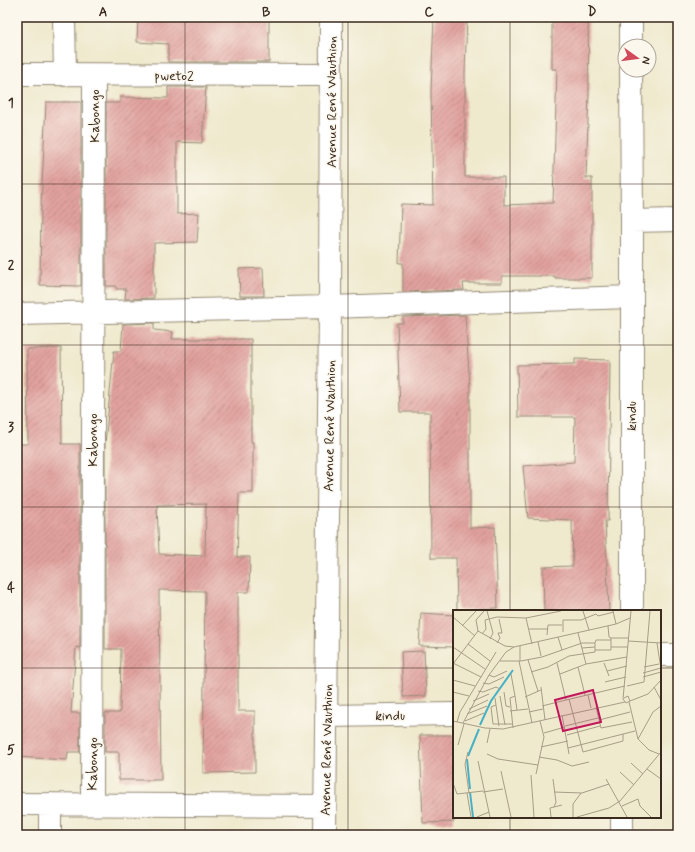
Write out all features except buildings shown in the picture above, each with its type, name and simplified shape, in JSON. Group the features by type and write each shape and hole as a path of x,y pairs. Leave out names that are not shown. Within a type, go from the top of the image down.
{"street":[{"path":"64,17 65,75"},
{"name":"Avenue René Wauthion","path":"325,835 331,17"},
{"path":"631,17 631,38"},
{"name":"pweto2","path":"17,74 331,75"},
{"name":"Kabongo","path":"92,804 92,312 94,75"},
{"name":"kindu","path":"631,78 632,610"},
{"path":"632,221 678,220"},
{"path":"17,314 330,307 631,297"},
{"path":"661,655 678,655"},
{"name":"kindu","path":"326,716 453,714"},
{"path":"17,804 325,806"},
{"path":"50,804 50,835"},
{"path":"622,818 622,835"}]}
